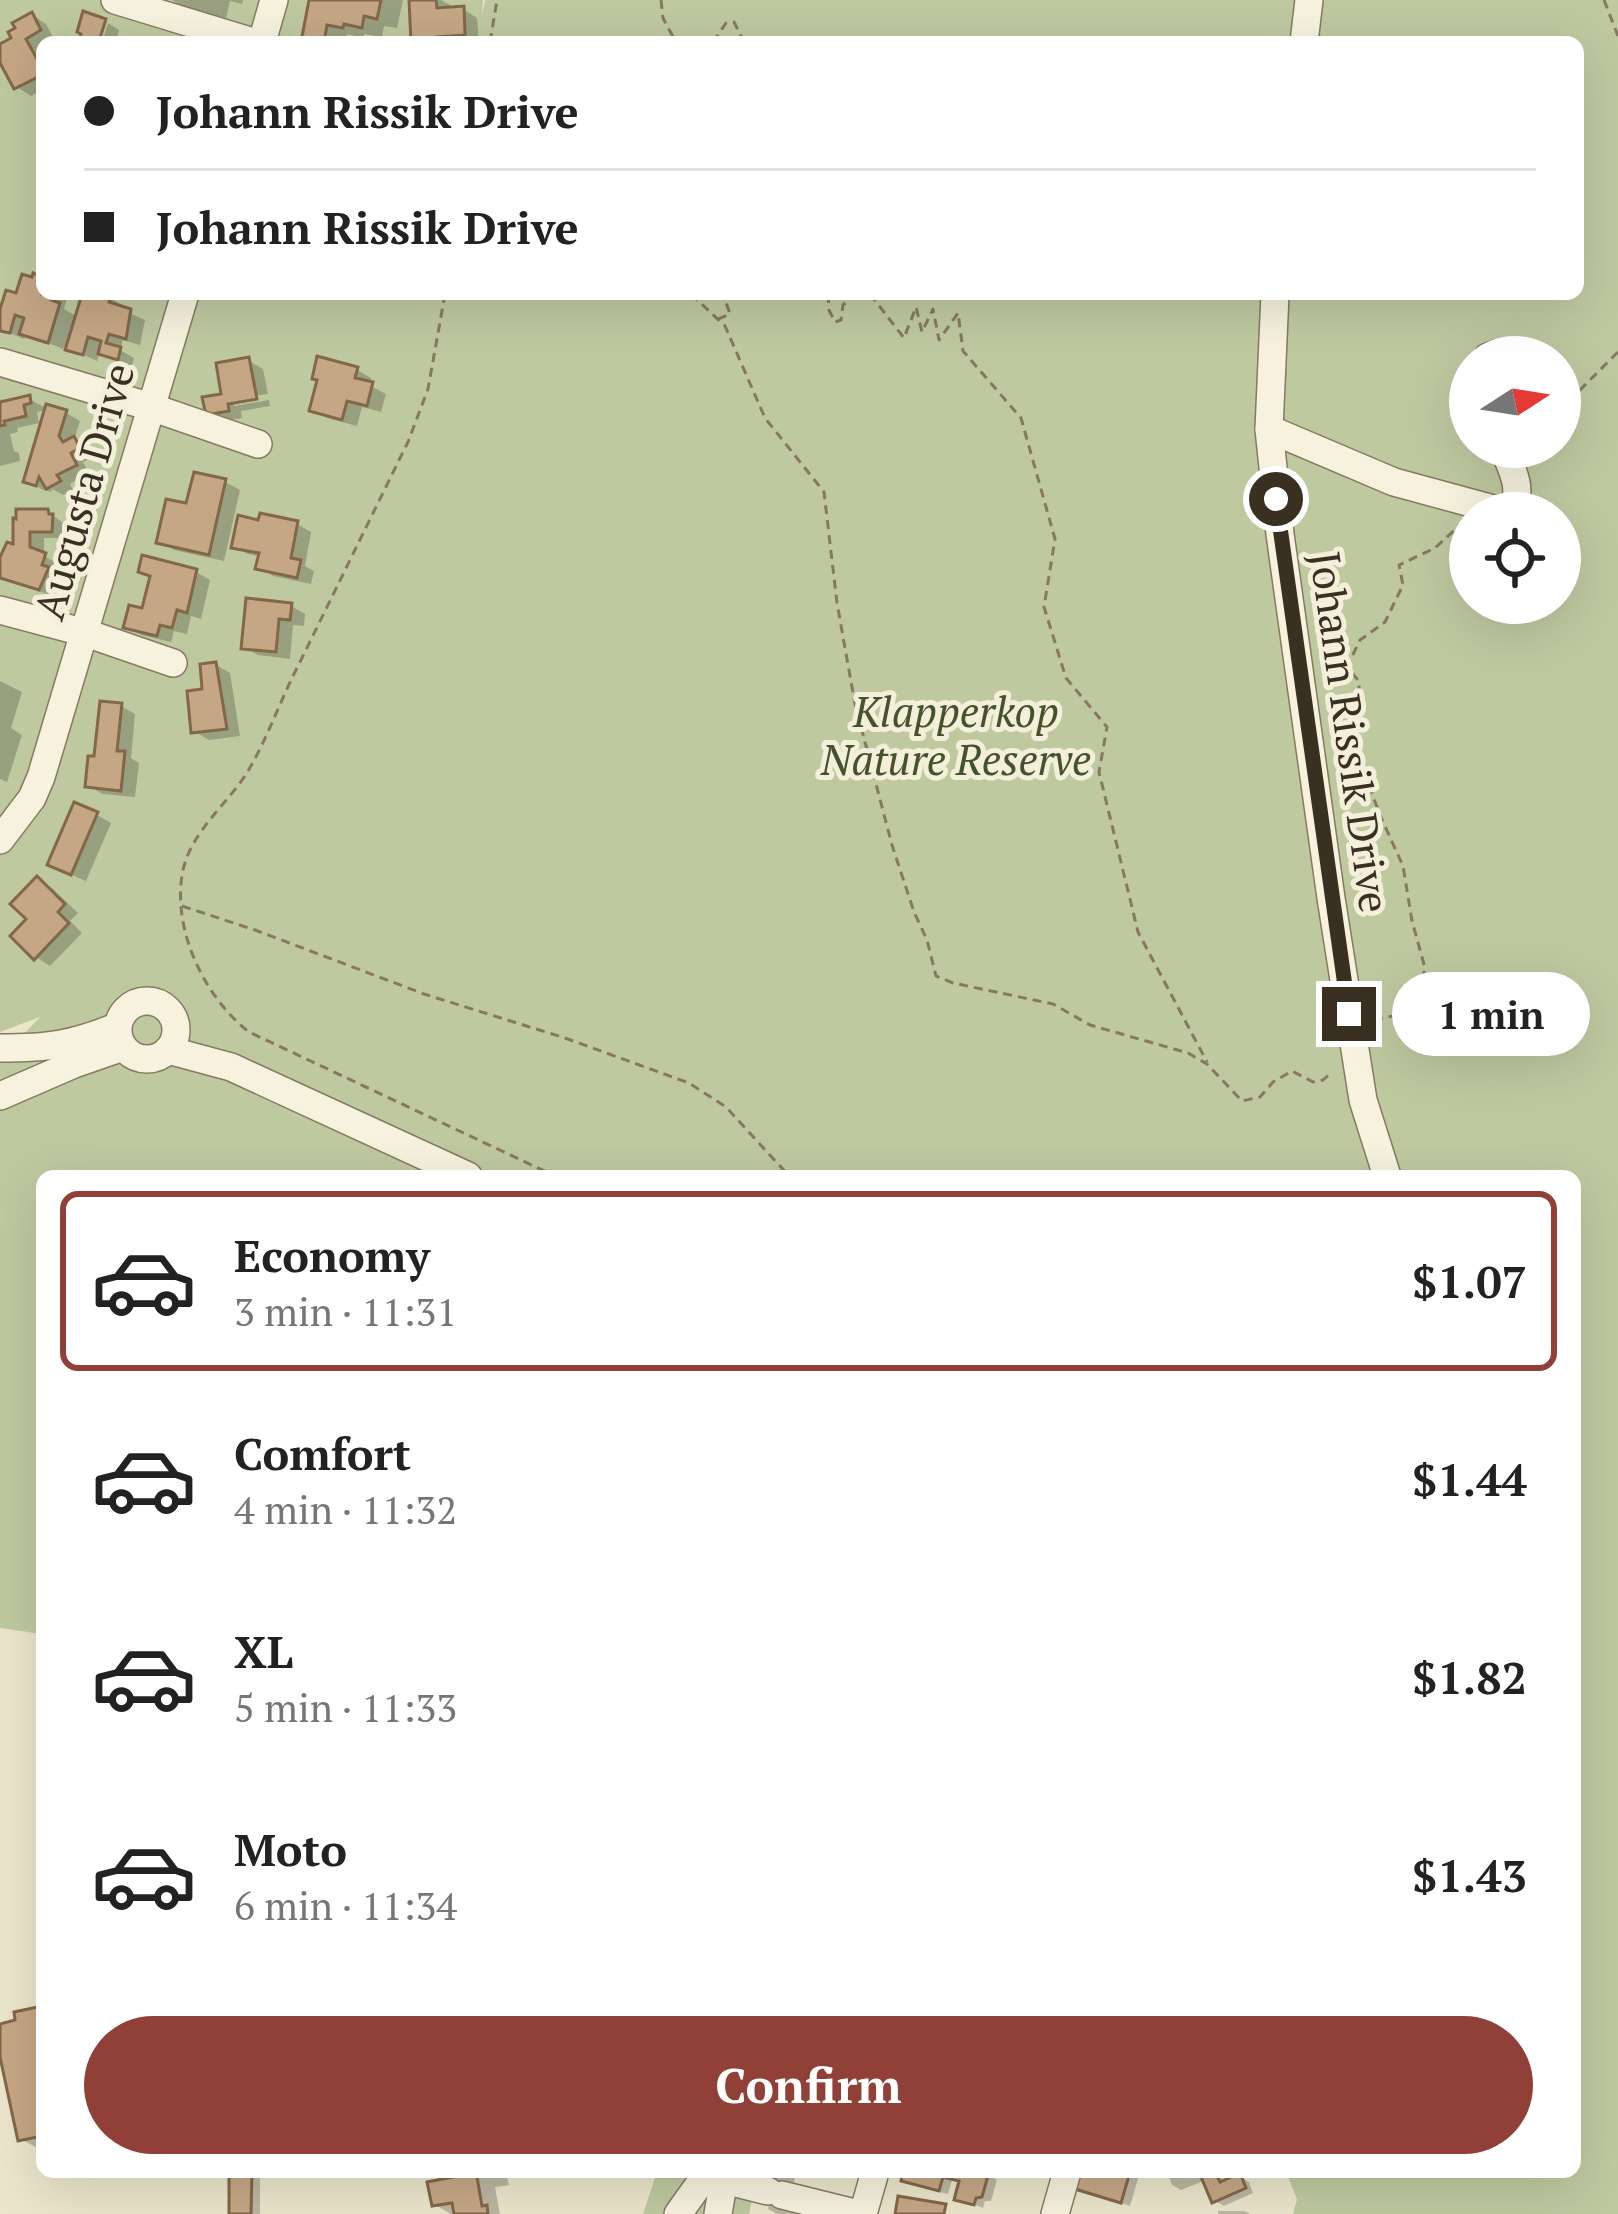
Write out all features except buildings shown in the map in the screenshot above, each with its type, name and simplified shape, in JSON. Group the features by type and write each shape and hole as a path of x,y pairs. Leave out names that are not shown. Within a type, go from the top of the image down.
{"street":[{"path":"115,0 238,36"},
{"path":"260,36 274,0"},
{"path":"1305,36 1309,0"},
{"name":"Augusta Drive","path":"0,840 26,808 41,777 183,300"},
{"name":"Johann Rissik Drive","path":"1275,300 1269,429 1280,534 1363,1100 1385,1170"},
{"path":"0,362 258,444"},
{"path":"1269,429 1394,482 1449,497"},
{"path":"0,610 173,663"},
{"path":"0,1096 74,1064 119,1037 127,1008 145,1000 165,1006 172,1037"},
{"path":"119,1037 130,1054 150,1059 172,1037"},
{"path":"0,1048 49,1048 119,1037"},
{"path":"172,1037 455,1170"},
{"path":"678,2214 716,2178"},
{"path":"718,2214 719,2178"},
{"path":"728,2178 861,2214 873,2178"},
{"path":"1055,2214 1065,2178"}],"path":[{"path":"491,36 497,0"},
{"path":"661,0 672,36"},
{"path":"1604,0 1618,36"},
{"path":"716,36 726,23 734,22 741,36"},
{"path":"444,300 428,389 408,442 248,771 190,852 183,870 181,906 200,969 227,1013 249,1032 542,1170"},
{"path":"697,300 725,326 765,418 824,492 855,704 892,845 936,976 1053,1004 1090,1024 1188,1053 1208,1064"},
{"path":"718,319 730,314 725,300"},
{"path":"828,300 835,322 841,320 843,305 849,300"},
{"path":"875,300 904,338 916,308 922,332 933,309 939,340 958,314 963,351 1021,418 1055,539 1044,608 1066,678 1107,727 1099,772 1138,932 1208,1064 1242,1102 1260,1097 1292,1071 1313,1082 1323,1080 1364,1045 1363,1022 1416,1011 1425,968 1403,866 1350,731 1361,701 1358,680 1347,667 1360,640 1384,622 1403,585 1399,565 1435,548 1449,535"},
{"path":"1581,389 1618,352"},
{"path":"181,906 689,1083 726,1107 784,1170"}],"green space":[{"name":"Klapperkop Nature Reserve","path":"0,0 483,0 482,16 485,0 1618,0 1618,2214 1293,2214 1297,2199 1288,2178 1581,2178 1581,1170 36,1170 36,1633 0,1628 0,1059 40,1017 0,1032"},
{"path":"655,2178 757,2178 749,2214 643,2214"}],"route":[{"path":"1276,499 1349,1014"}]}
